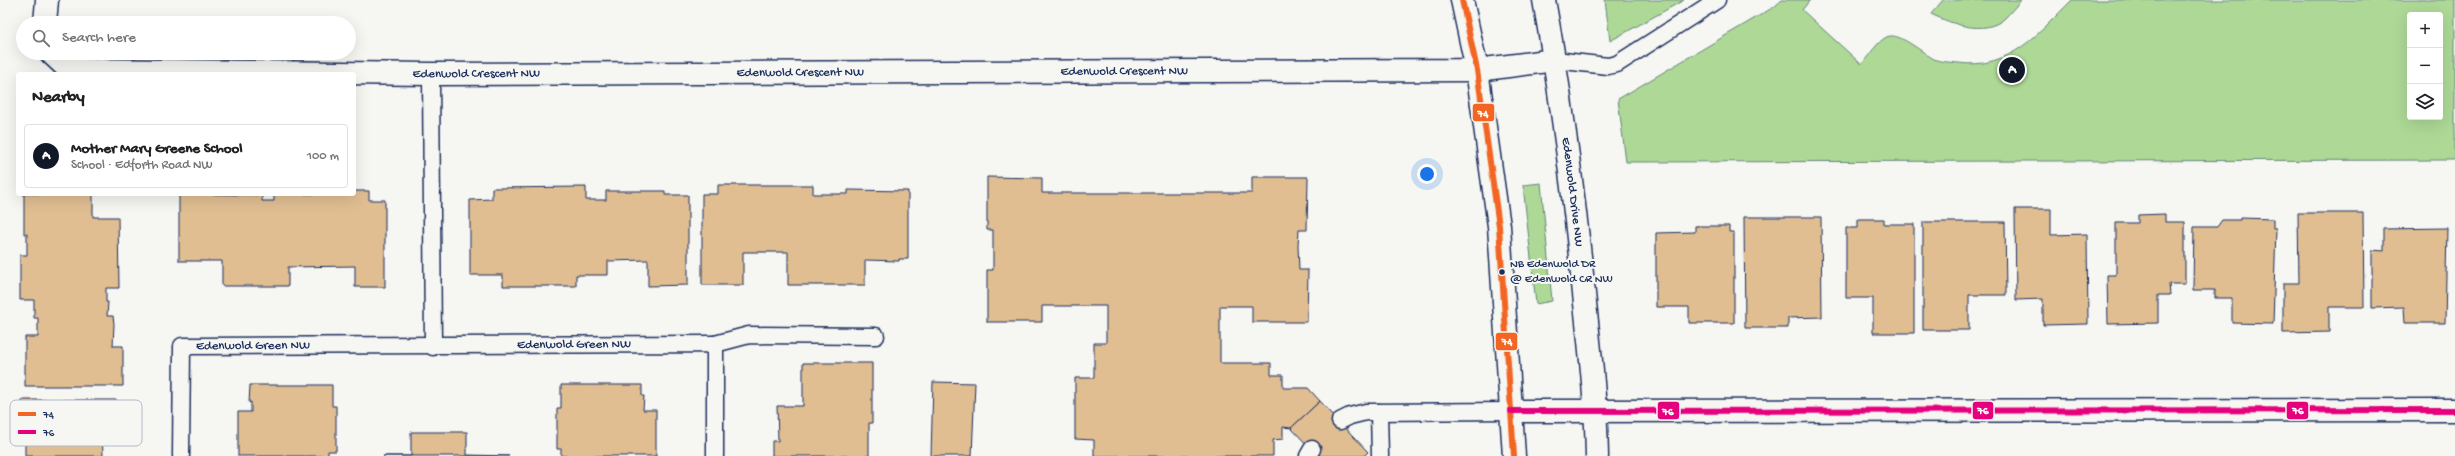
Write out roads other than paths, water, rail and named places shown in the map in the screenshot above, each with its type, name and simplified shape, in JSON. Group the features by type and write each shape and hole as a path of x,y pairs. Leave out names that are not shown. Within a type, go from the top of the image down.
{"street":[{"path":"45,16 46,0"},
{"path":"1462,0 1477,70 1499,226 1514,456"},
{"name":"Edenwold Drive NW","path":"1544,0 1555,60 1578,235 1596,412 1597,456"},
{"name":"Edenwold Crescent NW","path":"58,60 66,67 84,70 258,72"},
{"name":"Edenwold Crescent NW","path":"356,73 1477,70 1555,60"},
{"path":"1511,411 2455,410"}],"lane":[{"path":"1555,60 1608,66 1618,64 1716,0"},
{"path":"431,74 433,347"},
{"name":"Edenwold Green NW","path":"181,456 182,346 433,347 715,344 749,335 876,336"},
{"path":"715,344 715,456"},
{"path":"1340,422 1350,416 1379,412 1511,411"},
{"path":"1379,412 1380,456"}],"place":[{"name":"Mother Mary Greene School","path":"2012,70"},
{"name":"NB Edenwold DR @ Edenwold CR NW","path":"1502,272"}]}
